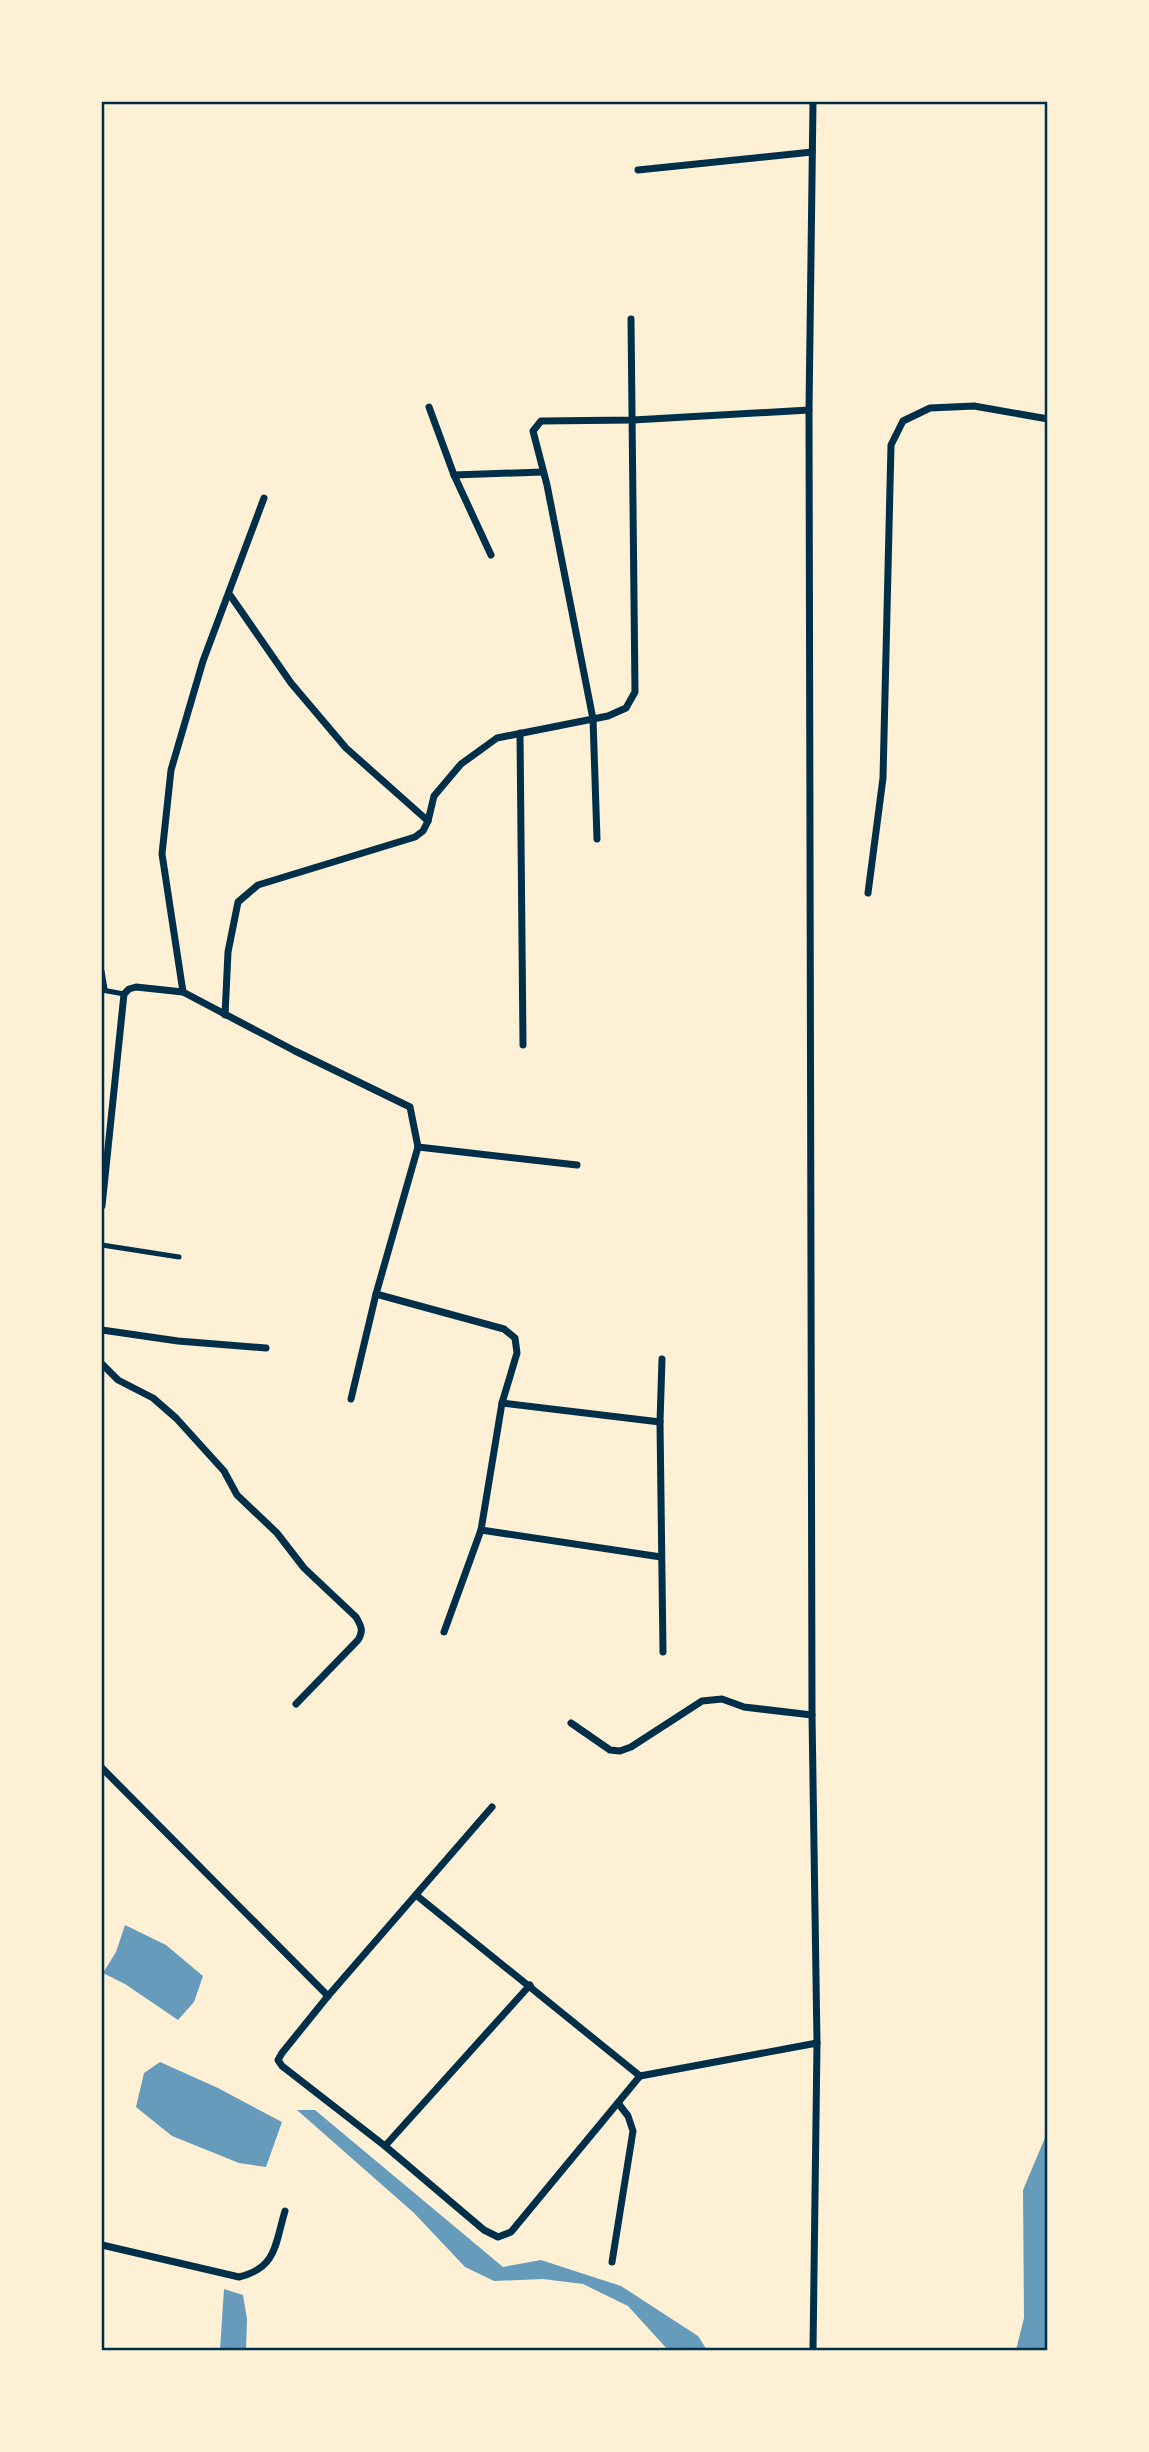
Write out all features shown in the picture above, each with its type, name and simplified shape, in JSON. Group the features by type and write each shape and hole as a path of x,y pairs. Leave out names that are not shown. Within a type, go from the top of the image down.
{"street":[{"path":"813,102 809,410 812,1715 817,2043 813,2350"},
{"path":"638,170 812,152"},
{"path":"225,1015 228,952 238,902 258,885 415,837 423,831 428,821 434,796 461,764 497,738 608,716 626,708 635,692 631,319"},
{"path":"868,893 883,778 891,445 903,421 930,408 974,406 1048,419"},
{"path":"429,407 454,475 491,555"},
{"path":"597,839 593,719 533,431 541,421 633,420 809,410"},
{"path":"454,475 543,472"},
{"path":"183,992 162,854 171,770 203,661 230,595 264,498"},
{"path":"230,595 291,683 346,748 428,821"},
{"path":"520,733 523,1045"},
{"path":"102,1206 124,994 129,989 136,987 183,992 356,1082 411,1107 418,1147 376,1294 351,1399"},
{"path":"418,1147 577,1165"},
{"path":"376,1294 504,1329 515,1338 517,1353 502,1403 481,1530 444,1632"},
{"path":"102,1330 178,1341 266,1348"},
{"path":"662,1359 660,1422 663,1652"},
{"path":"102,1364 118,1380 153,1398 176,1418 224,1471 237,1495 277,1533 304,1567 356,1617 362,1627 358,1640 296,1704"},
{"path":"502,1403 660,1422"},
{"path":"481,1530 661,1557"},
{"path":"571,1723 610,1750 620,1751 631,1747 702,1701 722,1699 744,1707 812,1715"},
{"path":"102,1768 328,1996"},
{"path":"492,1807 328,1996 278,2060 484,2230 498,2237 511,2232 640,2076 817,2043"},
{"path":"416,1895 640,2076"},
{"path":"385,2146 530,1985"},
{"path":"612,2262 633,2131 628,2116 618,2103"},
{"path":"102,2245 239,2277 253,2274 265,2266 273,2253 285,2211"}],"lane":[{"path":"102,971 104,989 124,994"},
{"path":"102,1245 179,1257"}],"water":[{"path":"125,1925 166,1945 203,1976 194,2002 178,2020 125,1984 103,1973 116,1952"},
{"path":"160,2062 218,2088 282,2122 266,2167 239,2163 172,2136 136,2107 144,2073"},
{"path":"297,2110 315,2110 503,2267 541,2260 621,2286 698,2336 707,2350 668,2350 628,2306 583,2284 543,2279 494,2281 465,2267 414,2213"},
{"path":"1047,2133 1047,2350 1016,2350 1024,2318 1023,2190"},
{"path":"224,2289 243,2295 247,2319 246,2350 220,2350"}]}
